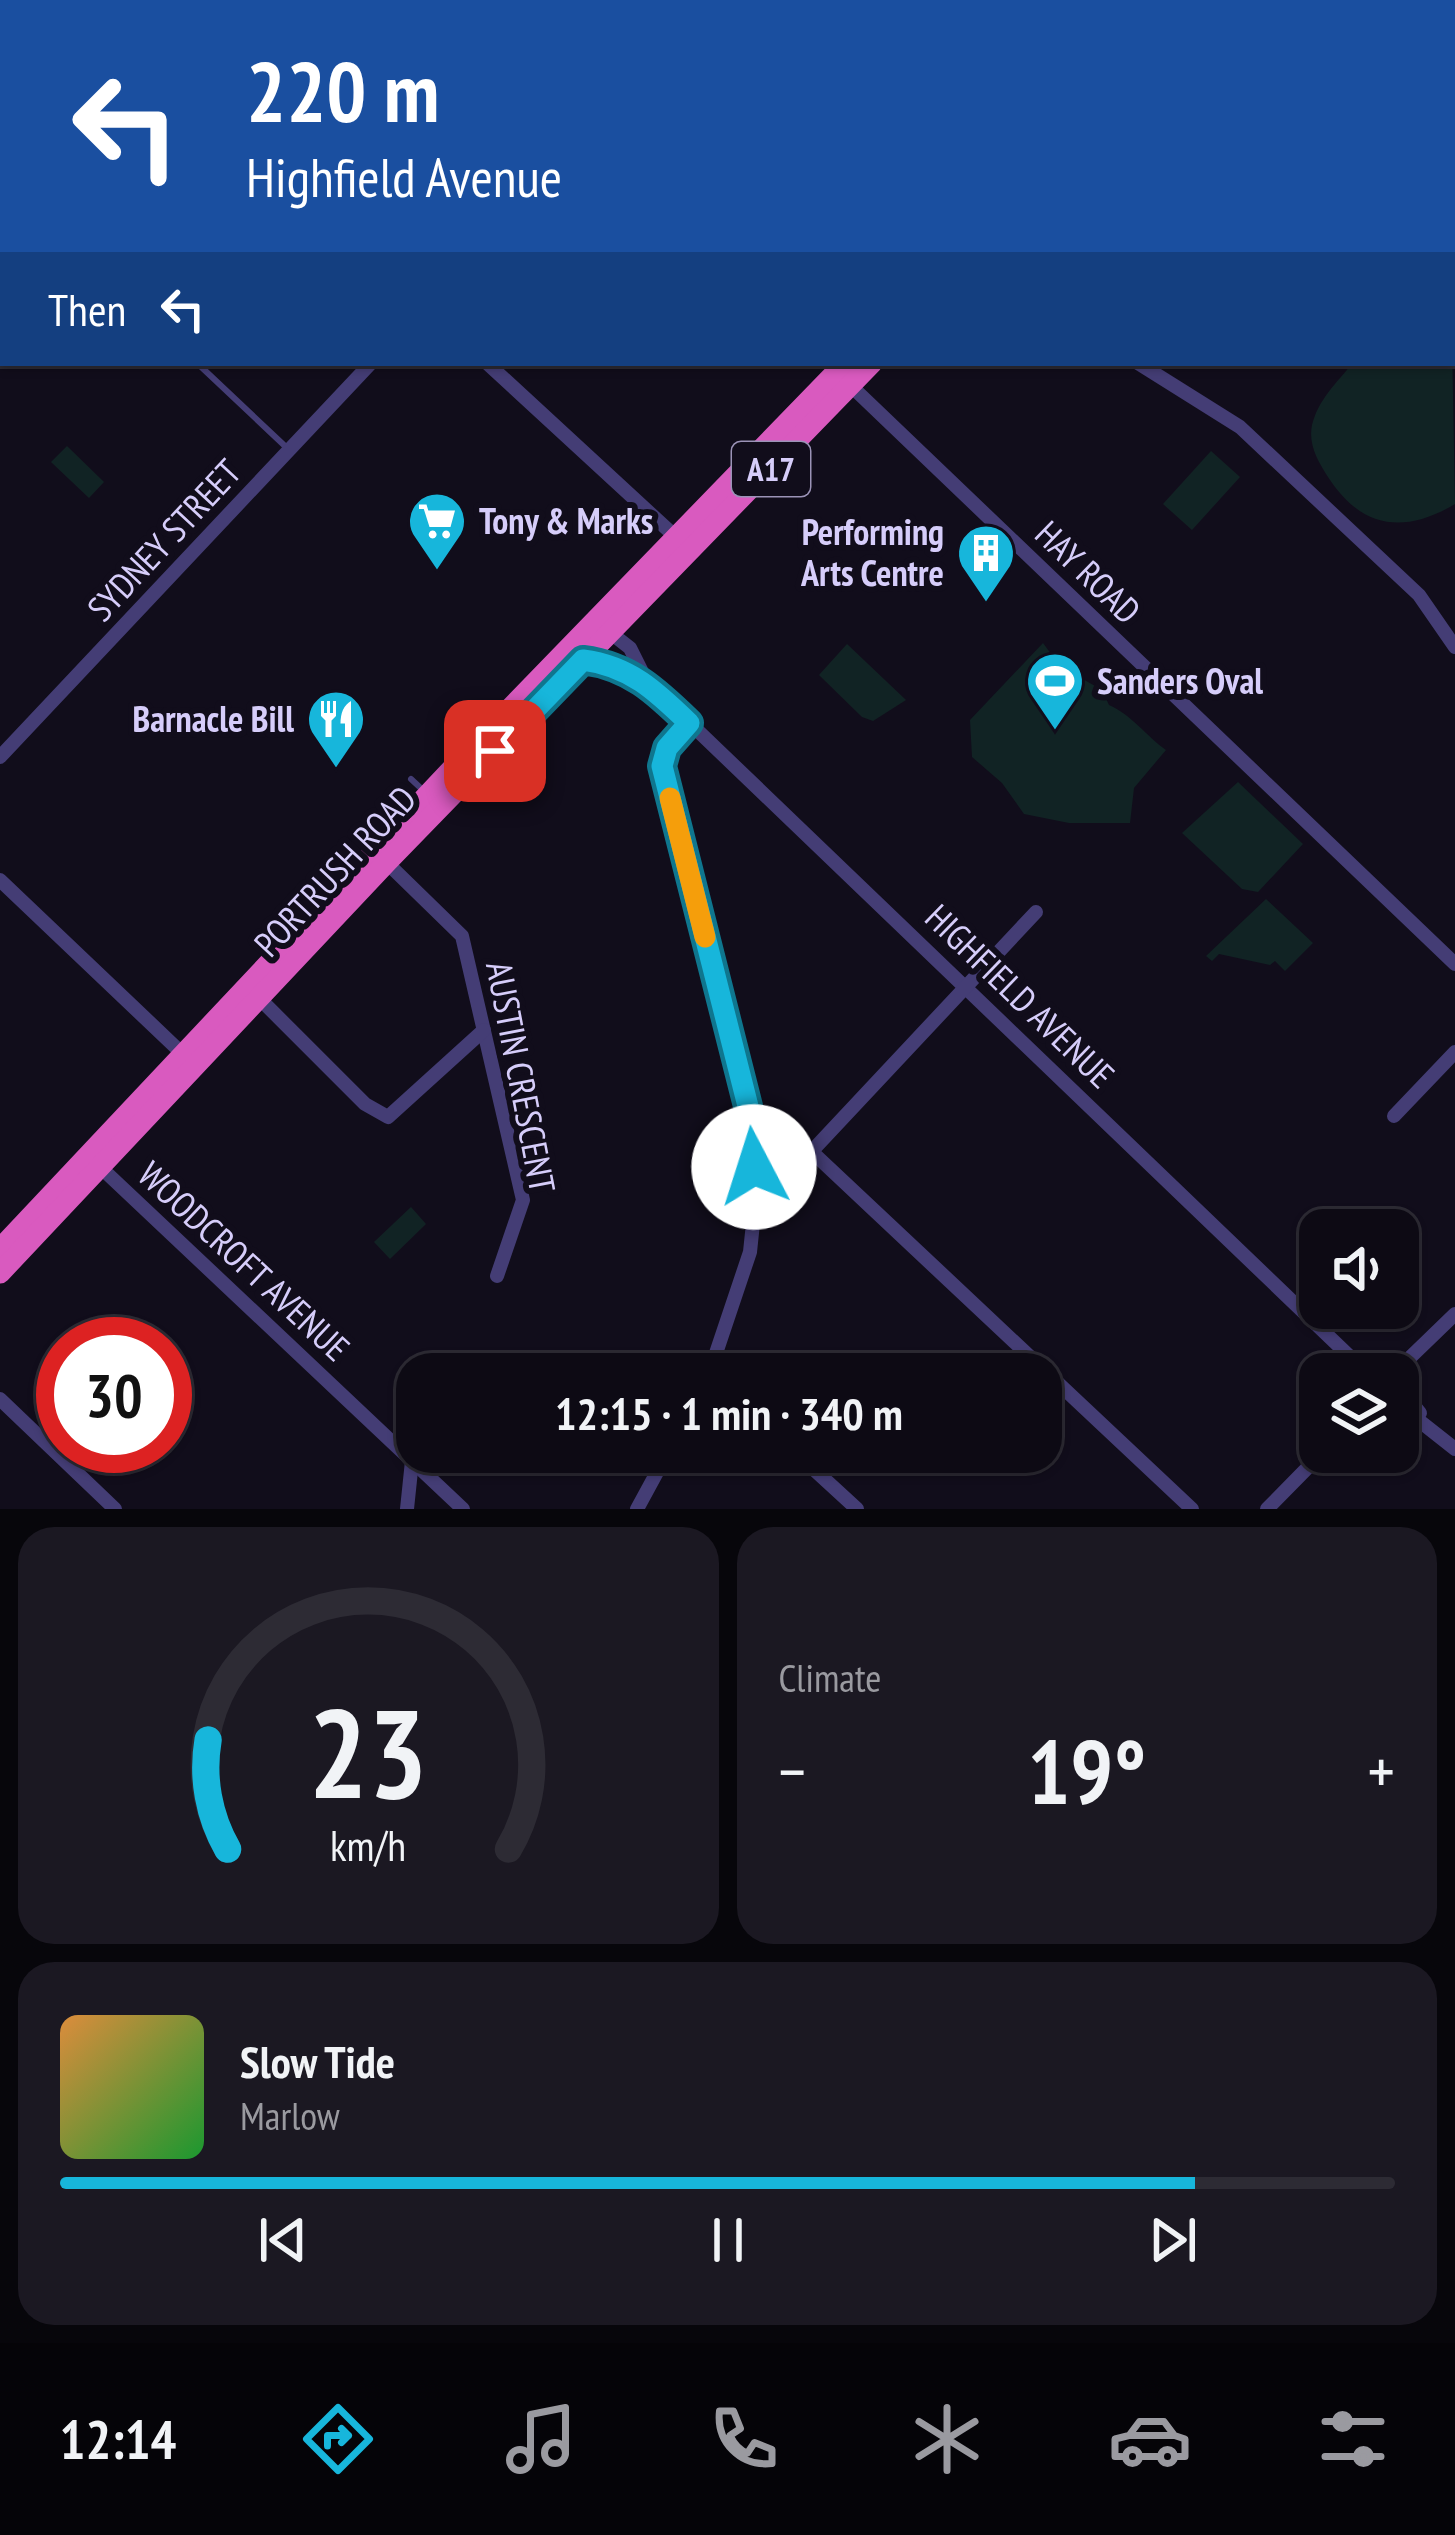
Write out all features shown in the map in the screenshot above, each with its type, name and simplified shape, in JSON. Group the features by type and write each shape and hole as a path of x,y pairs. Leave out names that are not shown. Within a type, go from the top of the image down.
{"highway":[{"name":"PORTRUSH ROAD","path":"190,1061 260,998 381,857 419,787 543,665 612,632 684,545 844,374"},
{"name":"PORTRUSH ROAD","path":"0,1250 94,1161 381,857 495,751 589,626 684,545"},
{"name":"PORTRUSH ROAD","path":"0,1273 94,1161"}],"street":[{"name":"SYDNEY STREET","path":"0,758 368,366"},
{"path":"490,366 684,545"},
{"path":"1143,366 1240,427 1419,596 1455,647"},
{"name":"HAY ROAD","path":"844,374 1454,961"},
{"path":"589,626 612,632"},
{"name":"HIGHFIELD AVENUE","path":"612,632 630,649 646,682"},
{"name":"HIGHFIELD AVENUE","path":"569,650 646,682 1351,1353"},
{"path":"689,723 667,748 662,766 752,1122 755,1204 750,1252 717,1353"},
{"name":"AUSTIN CRESCENT","path":"381,857 462,936 523,1201 496,1276"},
{"path":"0,880 190,1061"},
{"path":"812,1151 1036,912"},
{"path":"260,998 365,1104 388,1117 484,1030"},
{"path":"1394,1116 1455,1052"},
{"path":"752,1122 777,1119 1192,1509"},
{"name":"WOODCROFT AVENUE","path":"94,1161 396,1446"},
{"path":"1419,1354 1455,1314"},
{"path":"0,1399 116,1509"},
{"name":"HIGHFIELD AVENUE","path":"1419,1414 1455,1449"},
{"path":"407,1509 411,1473"},
{"name":"WOODCROFT AVENUE","path":"425,1473 463,1509"},
{"path":"637,1509 657,1473"},
{"path":"818,1473 857,1509"},
{"path":"1267,1509 1302,1473"}],"lane":[{"path":"200,366 289,450"},
{"path":"419,787 444,794 495,751"}],"shaded area":[{"path":"1351,366 1452,366 1455,504 1401,523 1369,516 1354,507 1328,477 1313,446 1312,425 1329,392"},
{"path":"67,446 104,482 89,498 51,462"},
{"path":"1211,451 1240,477 1192,530 1163,504"},
{"name":"Sanders Oval","path":"1043,643 1060,666 1102,690 1109,705 1166,750 1134,788 1130,823 1069,823 1024,814 1002,783 972,757 970,720"},
{"path":"847,644 906,700 873,721 862,717 819,675"},
{"path":"1238,782 1303,844 1258,892 1242,889 1182,833"},
{"path":"1266,899 1313,943 1285,971 1275,961 1270,965 1219,954 1212,961 1206,956"},
{"path":"411,1207 426,1224 390,1259 374,1242"}],"slow traffic":[{"path":"670,798 705,937"}],"place":[{"name":"Tony & Marks","path":"437,572"},
{"name":"Performing Arts Centre","path":"986,604"},
{"name":"Sanders Oval","path":"1055,732"},
{"name":"Barnacle Bill","path":"336,770"}],"route":[{"path":"495,751 583,660 610,665 646,682 689,723 667,748 662,766 752,1122 754,1167"}]}
